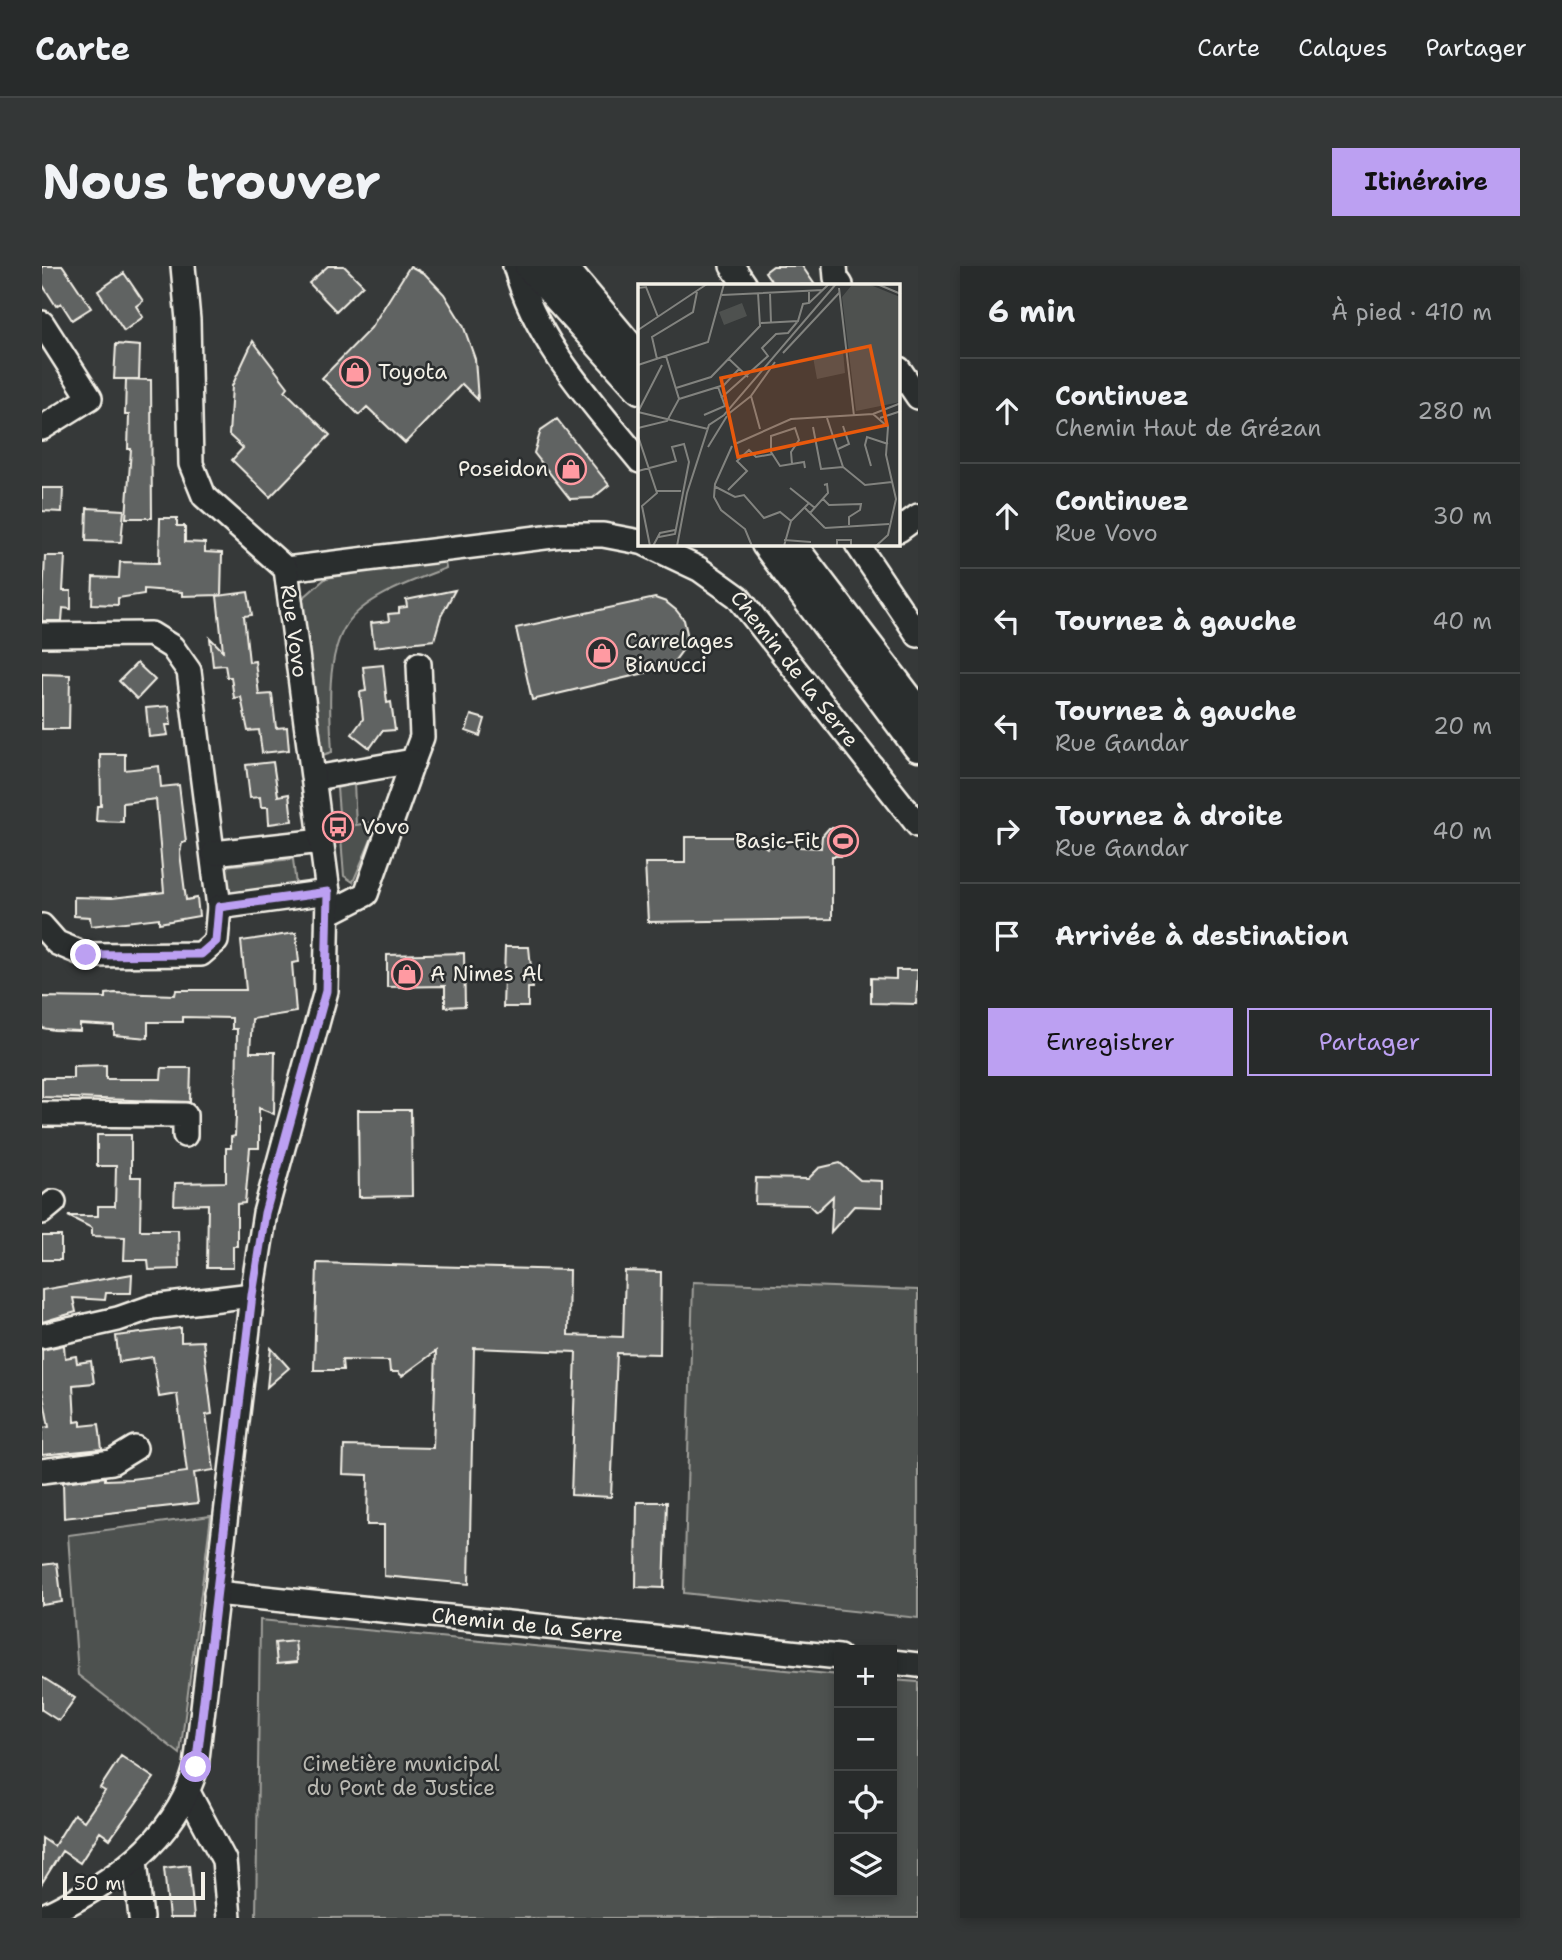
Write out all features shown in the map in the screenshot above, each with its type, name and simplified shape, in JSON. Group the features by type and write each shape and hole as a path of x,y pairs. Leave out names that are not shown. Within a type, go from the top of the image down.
{"main road":[{"path":"529,266 638,387"},
{"path":"562,266 638,357"},
{"path":"767,546 918,747"},
{"path":"793,546 918,711"}],"street":[{"name":"Rue Vovo","path":"42,1917 87,1895 135,1860 164,1832 188,1794 196,1767 252,1295 265,1213 326,991 328,903 315,778 286,569 204,496 196,482 191,464 184,266"},
{"path":"515,266 523,296 538,325 570,374 638,459"},
{"path":"732,266 744,284"},
{"path":"835,266 836,278 840,284"},
{"path":"42,323 90,398 42,428"},
{"path":"900,370 918,397"},
{"path":"900,529 918,516"},
{"name":"Chemin de la Serre","path":"286,569 561,534 603,535 638,542"},
{"name":"Chemin de la Serre","path":"654,546 699,569 738,597 918,825"},
{"path":"866,548 918,635"},
{"path":"42,635 151,634 172,647 189,671 219,907 216,941 201,954 86,955 57,943 42,926"},
{"path":"219,907 328,903 366,894 422,737 419,664"},
{"path":"315,778 413,761"},
{"path":"213,844 322,841"},
{"path":"42,1114 185,1115 185,1135"},
{"path":"42,1336 118,1319 152,1307 252,1295"},
{"path":"42,1471 112,1462 135,1448"},
{"name":"Chemin de la Serre","path":"216,1593 834,1656"},
{"path":"897,1663 918,1665"},
{"path":"188,1794 225,1860 229,1918"},
{"path":"135,1860 141,1918"}],"green space":[{"path":"444,558 446,568 379,597 355,614 347,624 335,652 332,669 332,752 320,756 299,623 303,598 326,578"},
{"path":"354,783 356,825 379,821 353,882 344,876 337,788"},
{"path":"293,859 296,886 228,893 225,866"},
{"path":"693,1282 918,1290 918,1618 684,1593"},
{"path":"211,1516 180,1754 78,1675 68,1535"},
{"name":"Cimetière municipal du Pont de Justice","path":"260,1620 834,1675 834,1897 897,1897 897,1680 918,1682 918,1918 256,1918"}],"building":[{"path":"42,266 63,266 91,308 72,320 61,303 56,306 42,284"},
{"path":"328,266 344,266 363,285 336,311 309,283"},
{"path":"410,266 425,274 444,294 463,325 475,359 478,400 462,384 405,443 367,407 359,415 322,378 371,328"},
{"path":"773,266 802,266 814,284 773,284 765,272"},
{"path":"124,273 143,301 136,306 143,317 124,331 98,291"},
{"path":"253,341 288,387 285,391 330,435 270,497 232,460 243,448 229,435 232,386"},
{"path":"116,344 140,346 139,379 114,379"},
{"path":"126,379 151,380 152,518 126,518 131,449 128,449 129,415 125,415"},
{"name":"Poseidon","path":"557,419 609,485 593,498 570,499 534,453 541,430"},
{"path":"42,488 63,488 62,512 42,511"},
{"path":"87,508 124,510 121,542 86,541"},
{"path":"160,518 177,518 177,526 185,526 185,542 205,543 205,552 222,553 221,595 182,596 182,592 144,589 144,594 118,598 118,605 92,604 93,577 119,578 120,562 159,563"},
{"path":"45,556 65,556 63,591 71,591 71,609 63,608 62,621 42,621"},
{"path":"455,590 441,616 434,640 374,647 371,623 389,621 388,614 399,613 399,608 407,607 406,600"},
{"path":"248,592 252,615 244,616 249,662 255,661 259,695 272,694 276,728 287,727 289,750 262,753 259,730 248,731 241,697 234,698 231,677 227,677 225,665 213,666 210,638 223,651 217,596"},
{"name":"Carrelages Bianucci","path":"655,598 676,610 684,620 687,633 684,648 670,667 532,700 516,628"},
{"path":"137,663 155,680 137,699 119,681"},
{"path":"383,665 387,703 391,702 395,730 382,731 370,748 352,734 363,719 360,692 366,691 363,667"},
{"path":"42,674 70,675 69,729 42,729"},
{"path":"169,706 171,725 166,725 168,735 149,737 146,708"},
{"path":"471,715 485,719 480,736 466,731"},
{"path":"100,754 125,754 125,770 159,766 161,787 179,785 186,842 182,843 180,853 186,900 197,898 199,916 159,923 159,918 91,926 90,917 74,916 74,897 112,898 164,892 156,799 123,803 123,822 96,821 97,806 101,806"},
{"path":"273,762 278,796 289,794 292,821 269,824 268,807 261,807 260,797 250,798 246,765"},
{"path":"829,828 841,828 850,836 850,847 841,856 832,856 832,919 648,922 645,863 685,863 685,837 753,837 767,848 773,842 794,842 800,847 821,848 822,836"},
{"path":"296,933 299,962 292,963 296,1012 252,1019 250,1052 275,1052 274,1114 259,1108 259,1148 250,1148 245,1203 237,1204 237,1246 233,1246 233,1268 207,1268 208,1204 174,1205 175,1183 226,1182 226,1148 231,1148 231,1137 235,1136 236,1116 237,1029 232,1029 232,1018 183,1017 183,1022 148,1022 148,1038 114,1035 114,1026 80,1024 80,1031 54,1030 42,1028 42,997 106,998 106,994 115,993 175,995 176,990 246,990 241,941"},
{"path":"505,947 529,947 533,988 528,988 528,1007 503,1007"},
{"path":"464,953 465,1006 445,1007 445,986 387,987 387,955"},
{"path":"896,970 918,970 916,1004 871,1003 871,978 896,979"},
{"path":"106,1065 106,1079 161,1079 162,1068 191,1068 190,1102 42,1097 42,1078 73,1078 73,1066"},
{"path":"358,1110 411,1110 412,1196 359,1197"},
{"path":"97,1135 131,1135 131,1177 141,1177 140,1230 178,1230 179,1269 149,1270 148,1260 124,1260 125,1237 92,1236 92,1228 68,1216 98,1216 98,1206 115,1206 116,1166 97,1166"},
{"path":"840,1163 860,1180 882,1181 882,1207 854,1206 831,1232 833,1196 816,1212 809,1205 755,1204 756,1178 808,1179 819,1168"},
{"path":"42,1236 61,1236 61,1260 42,1260"},
{"path":"317,1263 569,1270 568,1335 623,1337 625,1271 661,1272 660,1354 617,1353 611,1497 571,1495 576,1352 474,1348 469,1584 384,1576 384,1525 367,1525 368,1475 343,1474 344,1446 433,1448 436,1351 402,1376 398,1372 390,1372 389,1361 342,1360 343,1370 314,1370"},
{"path":"132,1274 131,1293 106,1293 105,1300 73,1298 76,1312 42,1322 42,1290"},
{"path":"181,1328 181,1342 203,1341 212,1414 206,1415 214,1470 194,1473 198,1503 64,1518 63,1482 105,1477 105,1480 131,1479 187,1472 177,1394 159,1397 153,1357 119,1362 116,1336"},
{"path":"64,1345 65,1358 76,1356 77,1363 91,1361 94,1383 73,1385 75,1422 81,1421 81,1426 99,1424 102,1449 42,1455 42,1428 49,1427 42,1390 42,1350"},
{"path":"271,1348 289,1368 267,1387"},
{"path":"637,1502 667,1502 664,1588 636,1587"},
{"path":"57,1563 62,1602 42,1605 42,1565"},
{"path":"295,1641 297,1662 277,1664 275,1643"},
{"path":"42,1677 75,1698 59,1721 42,1710"},
{"path":"121,1756 154,1778 110,1839 100,1832 80,1863 62,1851 42,1883 42,1838 54,1846 74,1814 84,1821 105,1791 100,1788"},
{"path":"189,1865 194,1918 169,1918 164,1868"}],"place":[{"name":"Toyota","path":"355,372"},
{"name":"Poseidon","path":"571,469"},
{"name":"Carrelages Bianucci","path":"602,653"},
{"name":"Vovo","path":"338,827"},
{"name":"Basic-Fit","path":"843,841"},
{"name":"A Nimes Al","path":"407,974"}],"route":[{"path":"86,955 201,954 216,941 219,907 328,892 326,991 265,1213 252,1295 196,1767"}]}
